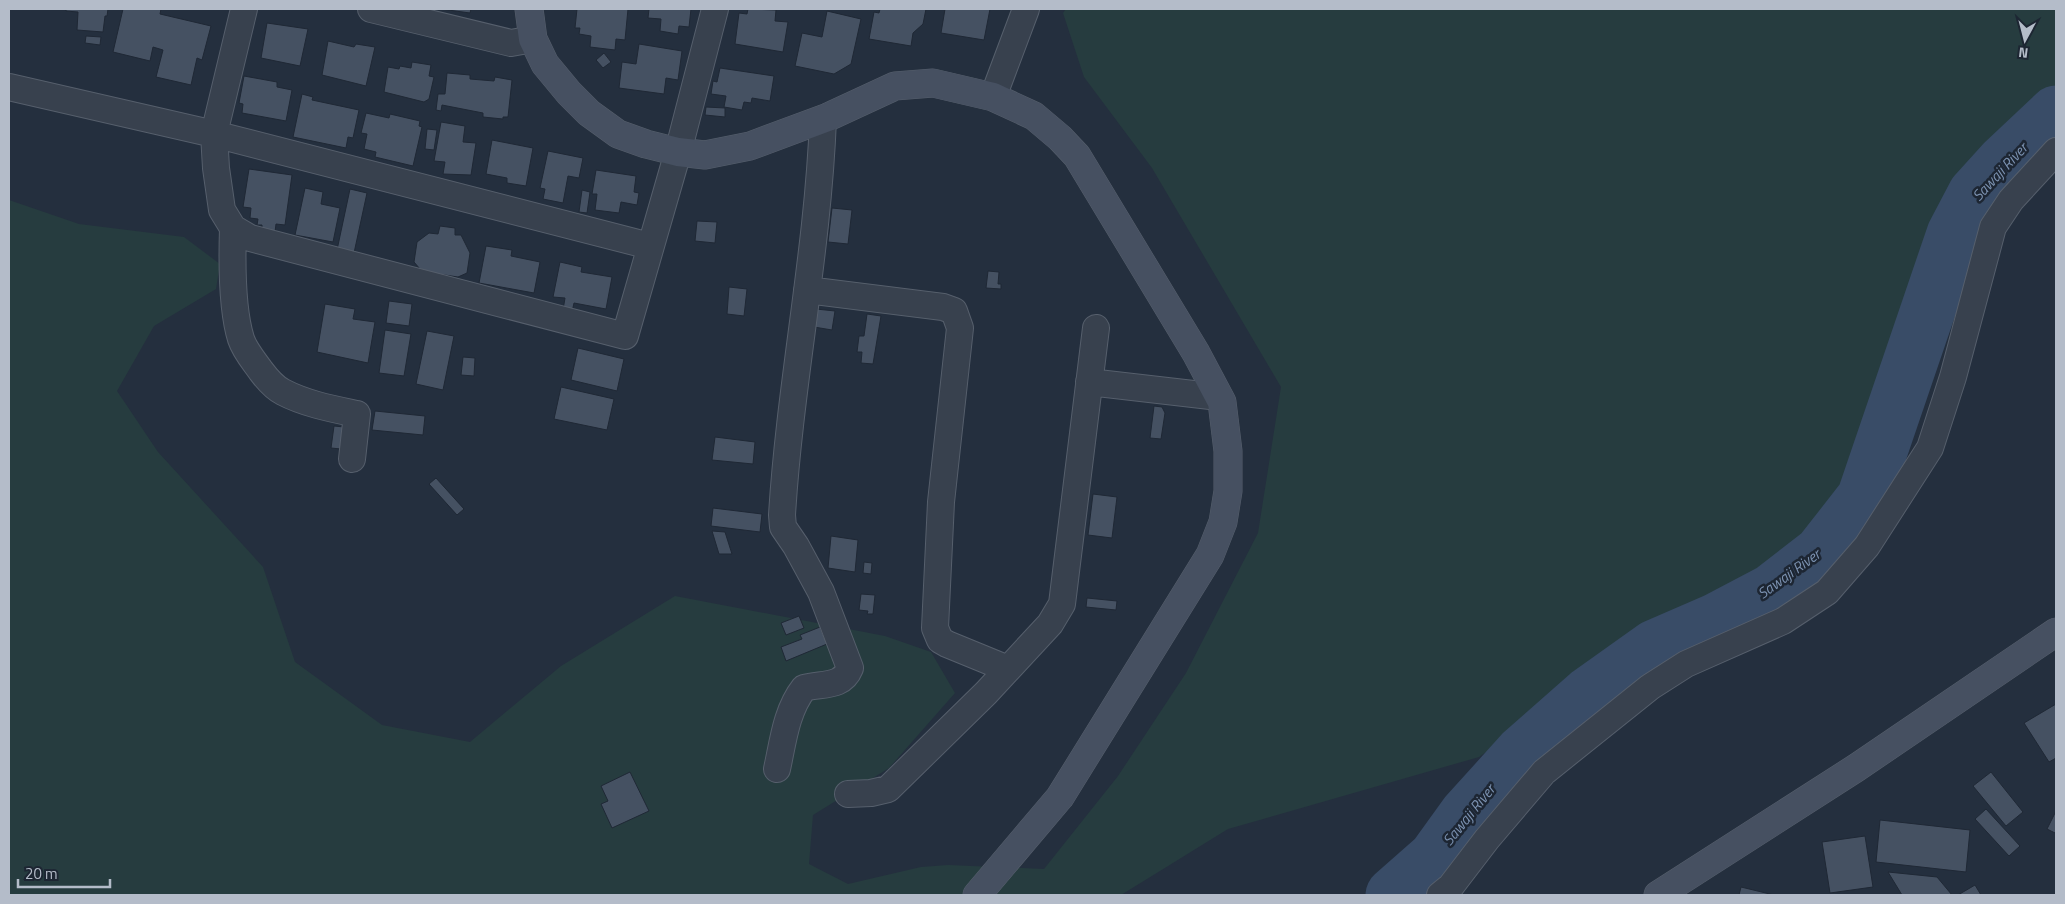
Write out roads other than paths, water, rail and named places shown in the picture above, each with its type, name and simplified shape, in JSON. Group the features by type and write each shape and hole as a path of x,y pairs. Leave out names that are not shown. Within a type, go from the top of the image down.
{"street":[{"path":"244,9 214,134 216,168 222,210 233,228 250,238 625,336 678,152 715,9"},
{"path":"371,9 511,43 533,39"},
{"path":"529,9 533,39 545,64 569,93 589,113 618,134 678,152 705,155 750,146 823,119 895,86 933,83 993,97 1034,116 1060,138 1077,156 1196,353 1222,402 1228,451 1228,491 1223,522 1210,554 1060,797 977,895"},
{"path":"993,97 1026,9"},
{"path":"9,87 214,134 650,246"},
{"path":"777,769 788,721 797,697 804,688 837,683 846,677 850,668 821,592 796,546 783,527 782,515 795,374 817,206 823,119"},
{"path":"1440,895 1451,886 1544,772 1650,687 1686,664 1783,621 1827,592 1867,546 1930,448 1953,377 1993,227 2011,200 2056,152"},
{"path":"233,228 232,256 237,312 241,339 249,355 268,379 282,392 307,401 357,414 352,459"},
{"path":"807,290 943,307 954,311 960,328 941,502 935,628 940,640 1008,669"},
{"path":"848,794 871,793 888,789 1008,669 1050,624 1062,604 1096,328"},
{"path":"1089,382 1219,397"},
{"path":"1658,895 1856,768 2056,632"}],"waterway":[{"name":"Sawaji River","path":"1393,895 1435,858 1466,815 1522,753 1589,694 1655,647 1715,621 1772,591 1821,553 1864,498 1954,234 1975,194 2004,162 2056,113"}]}
